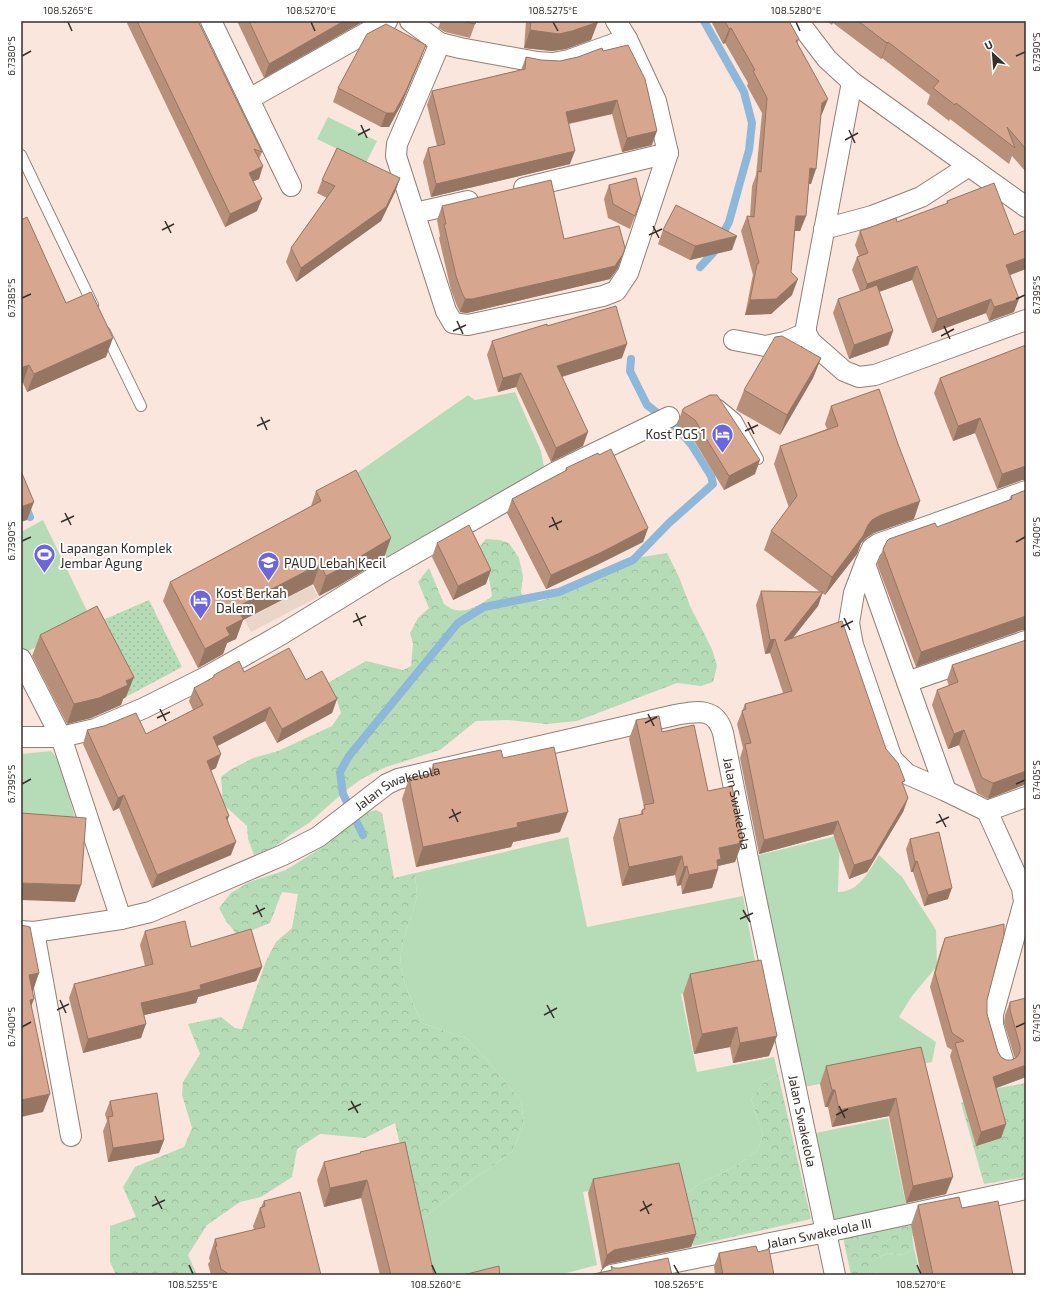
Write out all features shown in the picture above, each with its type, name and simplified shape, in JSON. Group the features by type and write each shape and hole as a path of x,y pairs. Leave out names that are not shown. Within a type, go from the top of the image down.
{"street":[{"path":"211,21 291,186"},
{"path":"249,99 387,21"},
{"path":"410,21 440,43 460,48 553,63 569,60 627,39"},
{"path":"440,43 397,144 396,156 446,311 452,323 468,325 603,296 616,291 628,273 668,153 656,101 627,39 616,21"},
{"path":"798,21 828,59 852,82 1026,207"},
{"path":"852,82 806,327 806,333 811,342 844,371 859,377 875,374 1026,320"},
{"path":"507,192 668,153"},
{"path":"824,229 872,216 921,197 969,166"},
{"path":"415,214 484,197"},
{"path":"734,340 765,346 785,342 806,333"},
{"path":"21,737 62,737 95,729 144,708 208,676 282,634 386,570 556,472 668,418"},
{"path":"1004,1063 993,1025 993,1014 1024,902 1022,888 987,811 907,774 892,760 853,645 849,623 854,593 872,548 878,544 1026,491"},
{"path":"865,564 946,791"},
{"path":"907,682 1026,641"},
{"path":"21,659 62,737 121,919"},
{"name":"Jalan Swakelola","path":"28,931 121,919 150,912 283,855 318,837 387,784 398,779 681,714 707,712 714,716 720,724 723,733 754,889 835,1275"},
{"path":"987,811 1026,797"},
{"path":"28,931 71,1136"},
{"name":"Jalan Swakelola III","path":"611,1275 826,1232 1026,1189"}],"lane":[{"path":"21,155 141,406"},
{"path":"714,401 736,419 758,459"}],"shaded area":[{"name":"PAUD Lebah Kecil","path":"285,534 318,597 251,632 218,570"}],"green space":[{"path":"328,117 377,141 366,163 317,139"},
{"path":"515,392 541,451 544,467 388,560 347,480 468,395 475,400"},
{"name":"Lapangan Komplek Jembar Agung","path":"43,520 90,617 25,653 21,644 21,532"},
{"path":"486,539 500,540 509,543 519,558 523,576 521,593 526,598 540,601 560,594 630,559 667,553 679,577 690,606 712,649 717,666 713,682 701,686 677,683 577,721 547,724 507,720 476,721 440,750 386,767 363,778 345,791 309,823 290,835 266,854 254,855 248,839 247,826 223,804 221,777 230,770 253,758 278,751 332,726 341,713 337,701 326,684 366,661 403,670 411,666 413,644 410,633 418,618 429,608 418,582 429,568 444,604 451,609 460,611 470,609 485,602 492,596 488,573 478,548"},
{"path":"149,600 182,667 126,697 89,626"},
{"path":"51,751 59,760 77,825 21,824 21,754"},
{"path":"376,810 382,813 394,878 415,873 417,897 401,953 402,971 407,989 422,1023 466,1038 488,1061 521,1101 524,1123 512,1152 462,1187 417,1222 395,1123 365,1138 320,1134 297,1149 292,1177 261,1197 240,1202 207,1225 188,1255 197,1275 116,1275 110,1262 110,1226 136,1217 123,1187 135,1167 184,1147 192,1128 182,1095 183,1082 200,1054 188,1024 221,1017 235,1028 242,1029 266,961 276,942 292,928 298,894 282,892 270,923 238,936 226,921 219,908 231,893 249,882 286,870 329,843 353,819 364,813"},
{"path":"840,835 838,892 852,889 863,880 879,855 902,877 936,930 937,966 912,996 899,1017 936,1042 932,1062 804,1087 755,856"},
{"path":"568,837 587,927 743,896 758,977 681,994 697,1072 774,1057 778,1074 765,1081 751,1099 763,1135 758,1150 725,1172 704,1181 681,1198 676,1175 583,1192 597,1265 559,1275 428,1275 417,1222 462,1187 512,1152 524,1123 521,1101 488,1061 466,1038 422,1023 411,998 402,971 401,953 417,897 415,873"},
{"path":"778,1074 811,1219 693,1246 681,1198 704,1181 725,1172 758,1150 763,1135 751,1099 765,1081"},
{"path":"1026,1083 1026,1177 984,1184 961,1103 998,1088"},
{"path":"888,1118 907,1210 840,1221 834,1218 830,1209 816,1133"},
{"path":"921,1220 924,1233 912,1236 914,1248 903,1255 888,1253 875,1259 871,1271 875,1275 851,1275 843,1237"},
{"path":"914,1248 920,1275 875,1275 870,1271 875,1259 888,1253 903,1255"}],"building":[{"path":"137,21 198,21 262,152 254,149 263,166 249,173 262,199 230,214"},
{"path":"249,21 344,21 269,64"},
{"path":"460,21 476,21 475,24"},
{"path":"531,21 598,22 559,34 530,30"},
{"path":"725,21 789,21 799,39 796,41 828,99 822,103 816,169 810,168 806,216 796,216 791,272 798,279 776,299 750,300 757,264 759,263 747,216 754,217 758,171 761,172 767,98 753,71 755,70 731,28 729,29"},
{"path":"858,21 1026,21 1026,149 1007,127 1015,148 956,103 955,105 933,88 939,81"},
{"path":"386,24 426,45 406,91 394,113 386,113 338,88 367,34"},
{"path":"628,45 645,79 657,131 627,138 617,100 566,112 575,151 436,184 428,148 445,144 432,91 525,69 526,57 541,60 560,61 578,57 602,48 603,51"},
{"path":"337,148 400,178 386,207 301,268 291,248 335,186 322,180"},
{"path":"636,178 641,200 635,216 613,204 609,185"},
{"path":"551,180 564,239 619,226 625,248 615,266 472,299 465,299 456,276 444,224 446,224 442,206"},
{"path":"994,183 1014,235 1026,230 1026,258 1006,265 1019,299 994,307 991,299 937,319 917,266 867,284 857,257 868,253 860,231 896,218 897,222 948,203 947,201"},
{"path":"676,205 737,236 695,246 663,230"},
{"path":"27,217 66,303 91,292 113,338 34,374 29,365 21,368 21,220"},
{"path":"877,285 893,331 854,345 838,299"},
{"path":"616,306 627,344 557,366 588,432 556,448 521,373 503,378 492,341 547,324 547,326"},
{"path":"782,336 821,358 787,415 744,390 775,337"},
{"path":"1026,345 1026,466 1002,474 980,418 958,426 940,378"},
{"path":"879,389 920,501 881,515 872,520 863,536 832,577 771,531 797,496 780,446 838,426 831,406"},
{"path":"710,395 717,395 760,460 729,476 695,420 682,411 684,408"},
{"path":"611,449 648,528 600,553 551,575 512,499 567,470 566,468 598,453 599,455"},
{"path":"356,470 391,538 326,576 320,564 237,607 243,619 226,628 230,635 205,649 170,582 321,501 316,491"},
{"path":"21,471 34,502 21,507"},
{"path":"1026,490 1026,616 921,652 883,549 887,541 935,523 937,527 1012,499 1011,496"},
{"path":"469,525 491,570 458,586 437,543"},
{"path":"761,591 823,592 784,641 842,621 886,749 898,763 905,781 902,782 908,798 872,859 854,865 838,821 764,840 745,744 751,743 742,711 746,709 745,704 792,691 775,639 770,640"},
{"path":"97,606 134,677 126,681 128,685 99,698 74,704 40,635"},
{"path":"1026,640 1026,771 993,783 982,778 964,730 954,734 937,690 958,682 952,665"},
{"path":"289,648 306,680 322,671 337,699 282,729 270,707 213,737 221,754 207,761 229,816 226,817 236,842 157,875 124,795 118,798 87,730 104,726 136,713 146,734 203,705 194,688 214,677 214,675 239,661 244,672"},
{"path":"659,716 662,732 694,725 708,791 732,786 743,840 741,841 742,843 719,848 721,859 717,860 718,869 689,875 687,866 684,867 682,856 629,867 619,819 643,814 642,810 645,809 644,805 654,803 636,720"},
{"path":"554,747 568,812 517,823 518,827 423,847 409,778 435,773 433,764 501,750 503,758"},
{"path":"21,813 86,818 81,885 21,883"},
{"path":"939,832 952,888 928,895 917,861 915,862 910,839"},
{"path":"185,921 191,947 251,929 262,967 200,985 201,989 141,1003 146,1024 88,1039 74,984 153,964 145,931"},
{"path":"1004,924 1004,935 987,1000 987,1014 998,1052 1001,1057 1006,1060 1012,1060 1017,1057 1020,1052 1020,1046 1010,1010 1010,1002 1026,998 1026,1065 993,1077 1006,1124 981,1132 955,1043 964,1041 952,1033 935,973 945,938"},
{"path":"21,925 30,927 39,973 29,975 34,999 30,1000 50,1094 21,1100"},
{"path":"761,960 777,1036 740,1043 737,1027 702,1034 690,974"},
{"path":"921,1047 953,1177 913,1186 896,1098 839,1110 835,1090 832,1090 826,1066"},
{"path":"157,1093 164,1140 113,1148 108,1117 113,1116 110,1101"},
{"path":"405,1142 434,1275 391,1275 367,1180 330,1188 324,1162"},
{"path":"679,1163 696,1234 614,1250 607,1255 593,1179"},
{"path":"300,1192 321,1275 230,1275 221,1269 215,1246 217,1246 215,1239 265,1227 260,1208 265,1206 264,1201"},
{"path":"959,1197 962,1208 998,1201 1013,1275 933,1275 918,1205"},
{"path":"756,1246 758,1252 769,1249 774,1275 723,1275 719,1253"},
{"path":"668,1258 672,1275 589,1275 612,1270 611,1266 614,1268 620,1268"},
{"path":"499,1266 500,1275 463,1275"}],"waterway":[{"path":"700,267 713,253 729,222 749,150 752,123 744,92 704,21"},
{"path":"363,835 343,794 340,772 349,756 458,623 484,607 559,592 633,560 669,523 713,484 711,476 691,444 677,428 647,405 630,371 631,359"},
{"path":"21,496 30,517"}],"place":[{"name":"Kost PGS 1","path":"722,454"},
{"name":"Lapangan Komplek Jembar Agung","path":"45,574"},
{"name":"PAUD Lebah Kecil","path":"268,582"},
{"name":"Kost Berkah Dalem","path":"200,620"}]}
